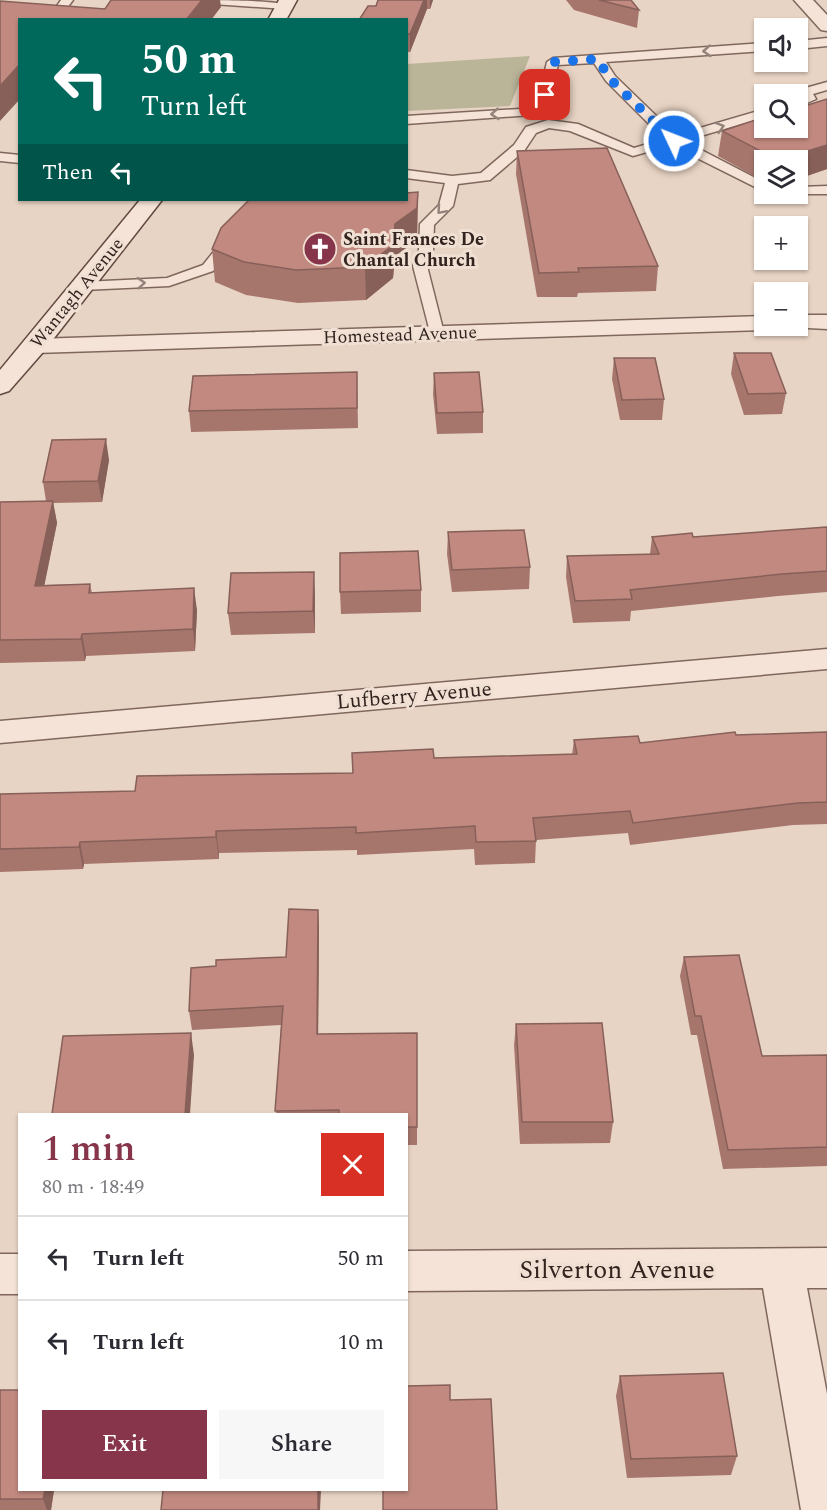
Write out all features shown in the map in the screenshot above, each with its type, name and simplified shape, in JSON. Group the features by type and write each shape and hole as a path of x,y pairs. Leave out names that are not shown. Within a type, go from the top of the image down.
{"street":[{"path":"803,0 827,26"},
{"name":"Wantagh Avenue","path":"0,386 35,346 150,201"},
{"path":"808,322 827,322"},
{"name":"Homestead Avenue","path":"35,346 754,323"},
{"name":"Lufberry Avenue","path":"0,732 827,659"},
{"path":"781,1268 825,1510"},
{"name":"Silverton Avenue","path":"408,1271 827,1268"},
{"path":"0,1274 18,1274"}],"lane":[{"path":"57,14 68,0"},
{"path":"198,0 283,9"},
{"path":"0,10 57,14 73,18"},
{"path":"808,44 827,42"},
{"path":"408,120 541,111 553,62 754,48"},
{"path":"598,59 609,78 674,141 754,182"},
{"path":"808,91 827,86"},
{"path":"408,174 452,180 485,177 519,148 531,130 548,124 573,127 633,152 754,116"},
{"path":"0,158 18,159"},
{"path":"436,333 420,266 426,250 427,224 447,206 452,180"},
{"path":"808,191 827,190"},
{"path":"83,286 169,282 208,268 261,201"}],"shaded area":[{"path":"530,56 510,106 408,111 408,64"}],"building":[{"path":"111,0 202,0 188,18 18,18 18,66 0,86 0,1 105,9"},
{"path":"378,0 424,0 410,34 408,34 408,18 360,18 368,6 376,6"},
{"path":"599,0 631,0 639,10"},
{"path":"827,99 827,145 808,151 759,150 722,131 754,121 754,138 808,138 808,105"},
{"path":"607,148 658,266 578,268 579,272 539,273 517,151"},
{"path":"418,192 417,208 395,224 393,245 365,267 296,270 244,262 212,249 221,228 248,201 408,201 408,193"},
{"path":"734,353 771,353 786,393 748,394"},
{"path":"614,358 655,358 664,399 622,400"},
{"path":"357,372 357,408 189,411 193,376"},
{"path":"479,372 483,412 437,413 434,373"},
{"path":"106,439 98,481 43,482 52,440"},
{"path":"53,501 35,586 90,584 89,593 194,588 193,629 82,634 81,639 0,640 0,502"},
{"path":"827,527 827,571 630,590 632,599 575,601 567,556 659,554 652,537 692,533 693,537"},
{"path":"524,530 530,567 452,570 448,532"},
{"path":"418,551 421,590 340,592 340,553"},
{"path":"314,572 313,611 228,613 231,573"},
{"path":"735,732 736,735 827,732 827,802 798,803 633,823 630,811 533,818 536,841 476,842 475,826 356,833 356,827 216,831 216,837 80,842 79,847 0,849 0,794 135,791 137,776 353,773 352,753 433,749 434,758 577,754 574,740 638,736 640,743"},
{"path":"289,909 318,910 317,1034 417,1033 417,1127 408,1127 408,1113 339,1113 339,1110 275,1111 283,1006 189,1011 191,968 216,966 216,960 286,957"},
{"path":"739,955 762,1056 827,1055 827,1147 728,1150 701,1016 695,1016 684,957"},
{"path":"602,1023 613,1122 522,1122 516,1024"},
{"path":"191,1033 185,1113 52,1113 63,1036"},
{"path":"723,1373 737,1456 631,1459 620,1376"},
{"path":"450,1385 450,1400 491,1399 497,1510 383,1510 383,1491 408,1491 408,1386"},
{"path":"0,1390 18,1390 18,1491 45,1491 43,1499 0,1499"},
{"path":"163,1491 318,1491 318,1510 161,1510"}],"place":[{"name":"Saint Frances De Chantal Church","path":"320,249"}],"route":[{"path":"545,95 553,62 598,59 609,78 674,141"}]}
